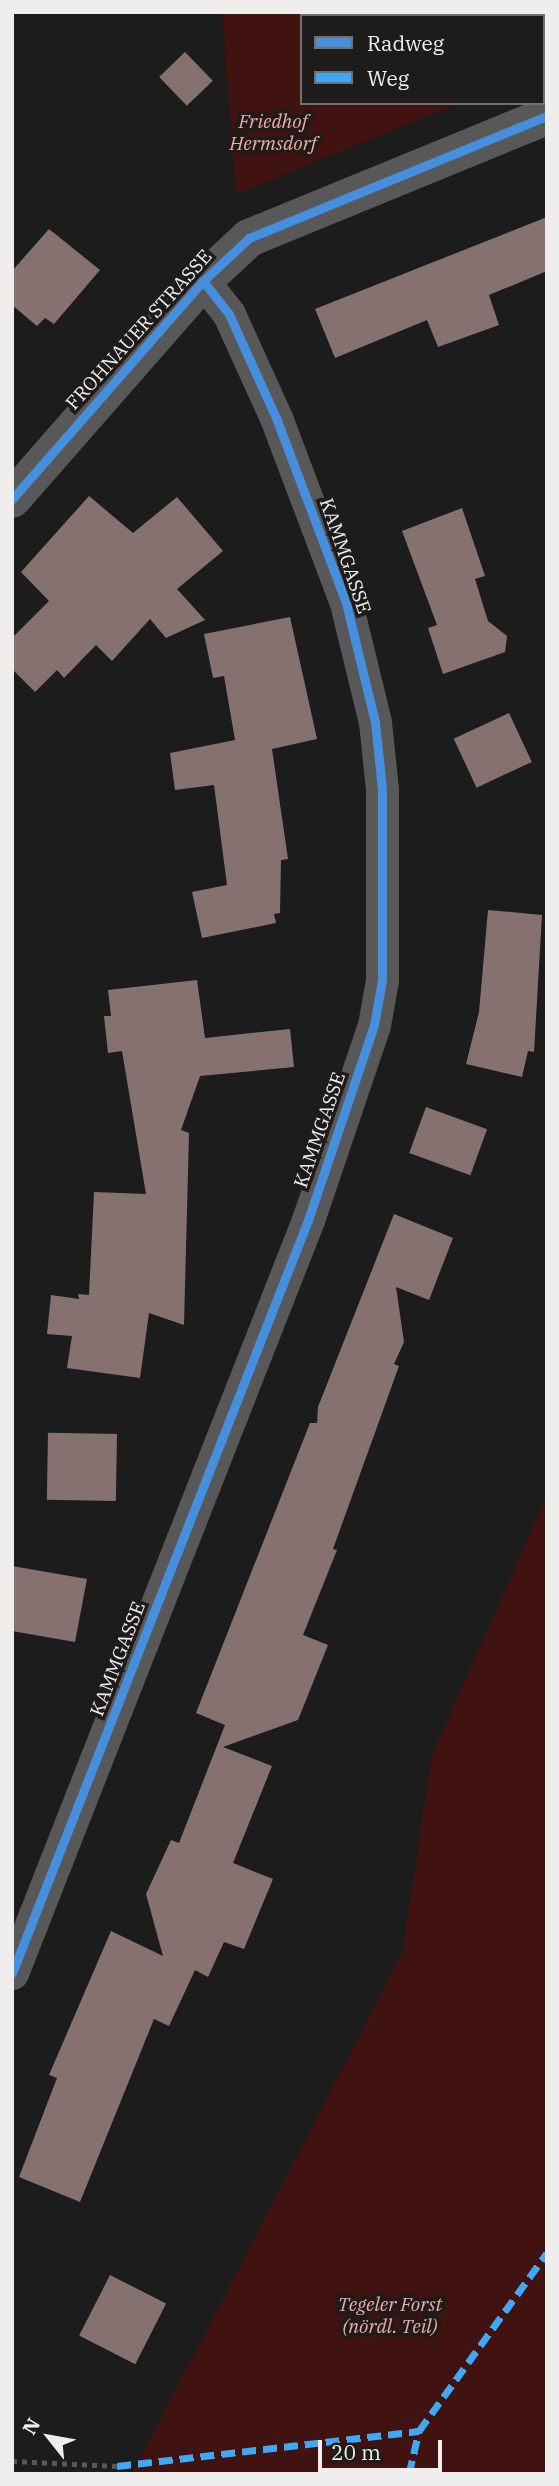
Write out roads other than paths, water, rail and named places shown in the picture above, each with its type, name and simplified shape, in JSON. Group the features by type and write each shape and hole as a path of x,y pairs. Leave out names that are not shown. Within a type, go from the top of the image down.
{"street":[{"name":"FROHNAUER STRASSE","path":"12,499 203,281 249,238 547,116"},
{"name":"KAMMGASSE","path":"12,1973 308,1220 374,1025 382,980 382,789 375,722 345,603 276,420 229,314 203,281"}],"park label":[{"name":"Friedhof Hermsdorf","path":"273,133"},
{"name":"Tegeler Forst (nördl. Teil)","path":"390,2316"}]}
